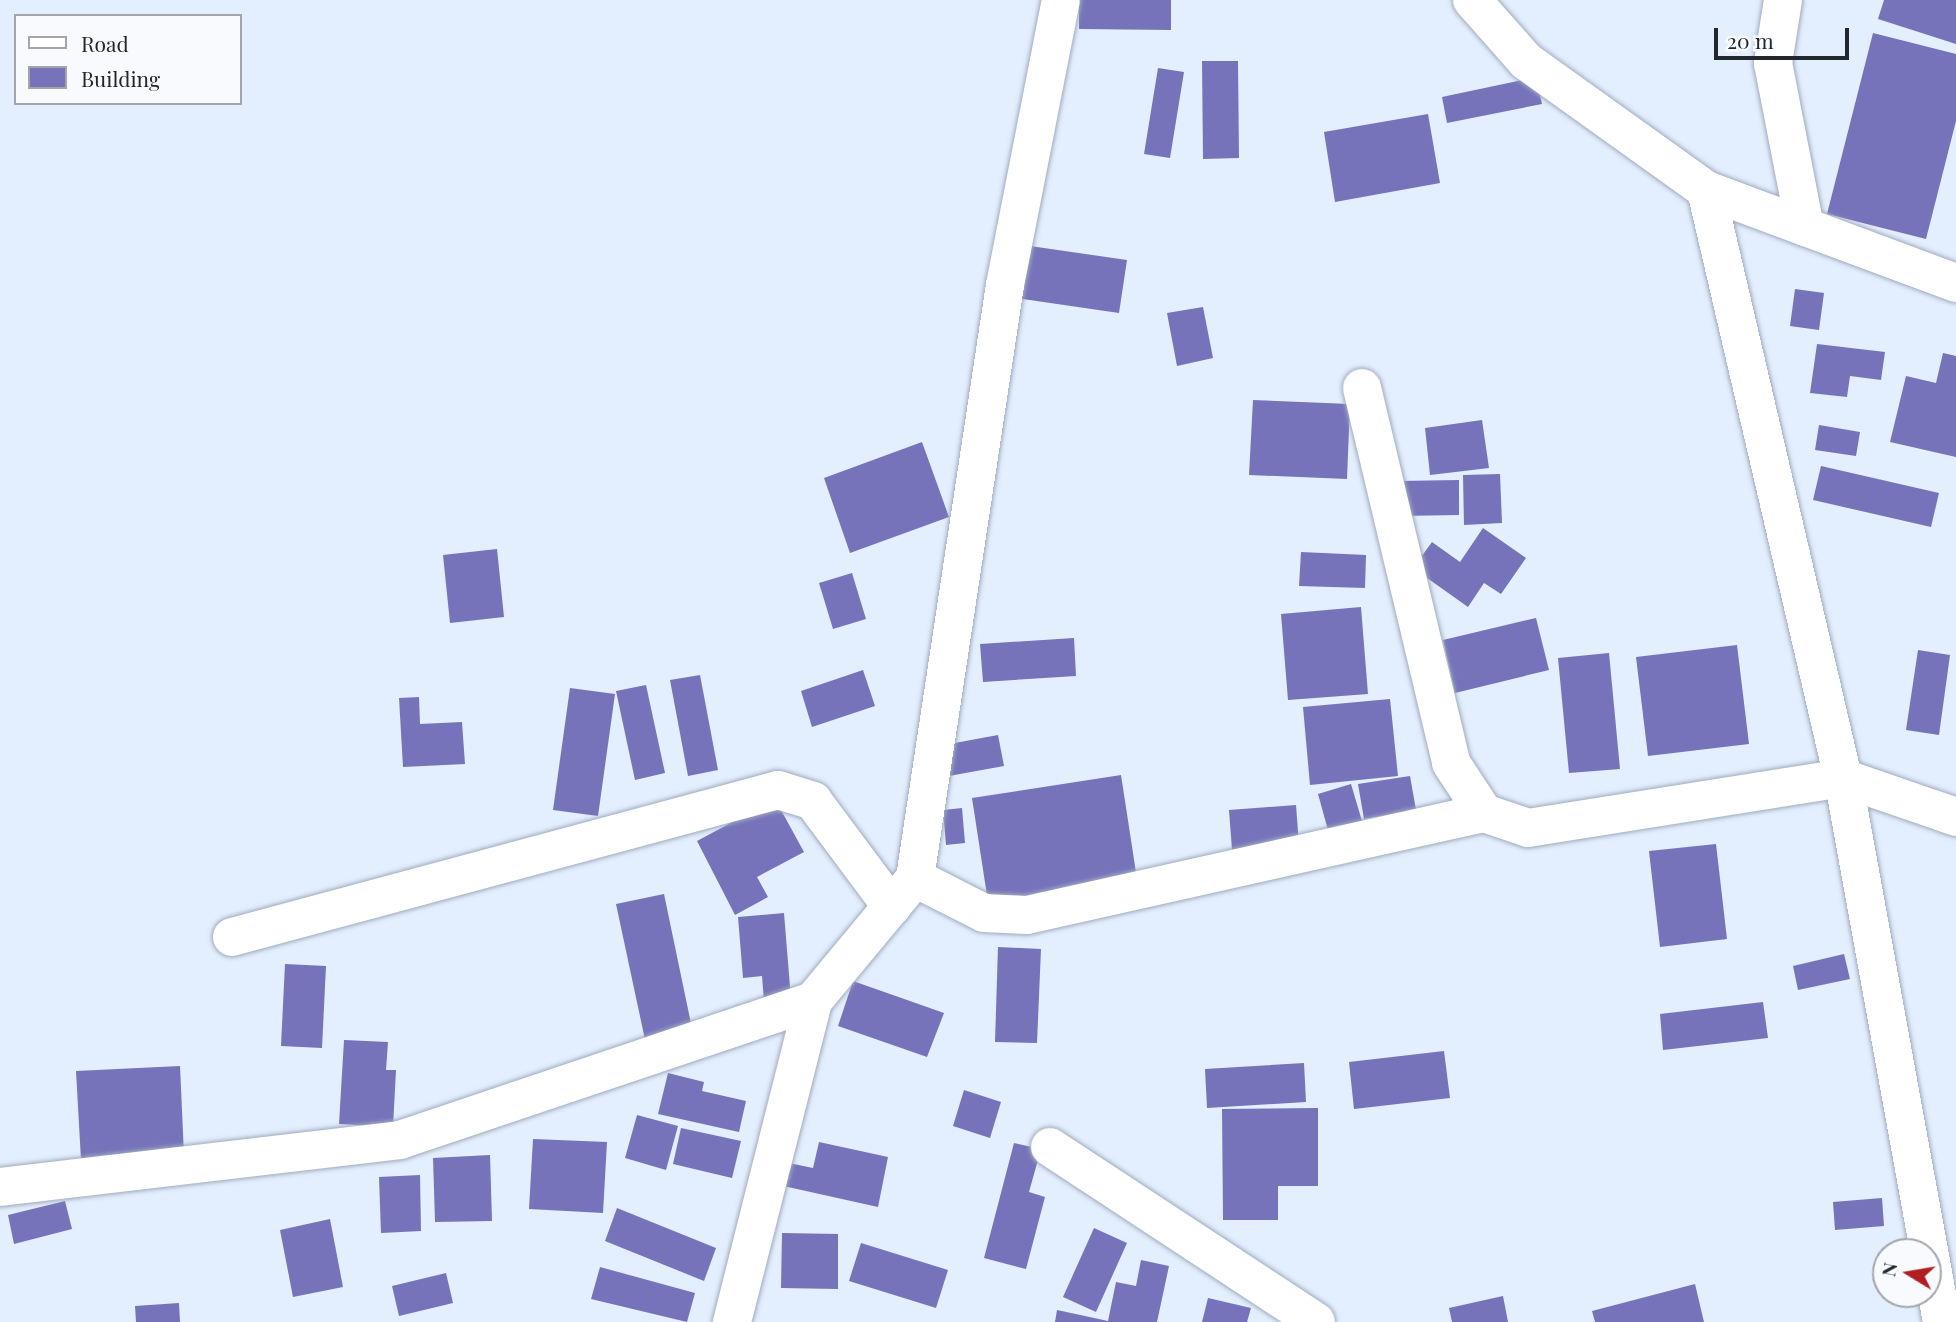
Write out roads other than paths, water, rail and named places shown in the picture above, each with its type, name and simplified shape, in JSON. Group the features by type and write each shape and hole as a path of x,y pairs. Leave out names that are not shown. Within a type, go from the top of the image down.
{"street":[{"path":"732,1322 813,1001 915,878 1005,285 1061,0"},
{"path":"1472,0 1526,61 1706,190 1956,284"},
{"path":"1783,0 1773,63 1805,227"},
{"path":"1706,190 1843,778 1942,1322"},
{"path":"1362,388 1451,763 1484,813"},
{"path":"915,878 984,913 1027,915 1484,813 1528,828 1843,778 1956,817"},
{"path":"232,937 778,790 813,801 892,907"},
{"path":"0,1186 400,1140 813,1001"},
{"path":"1049,1147 1315,1322"}]}
